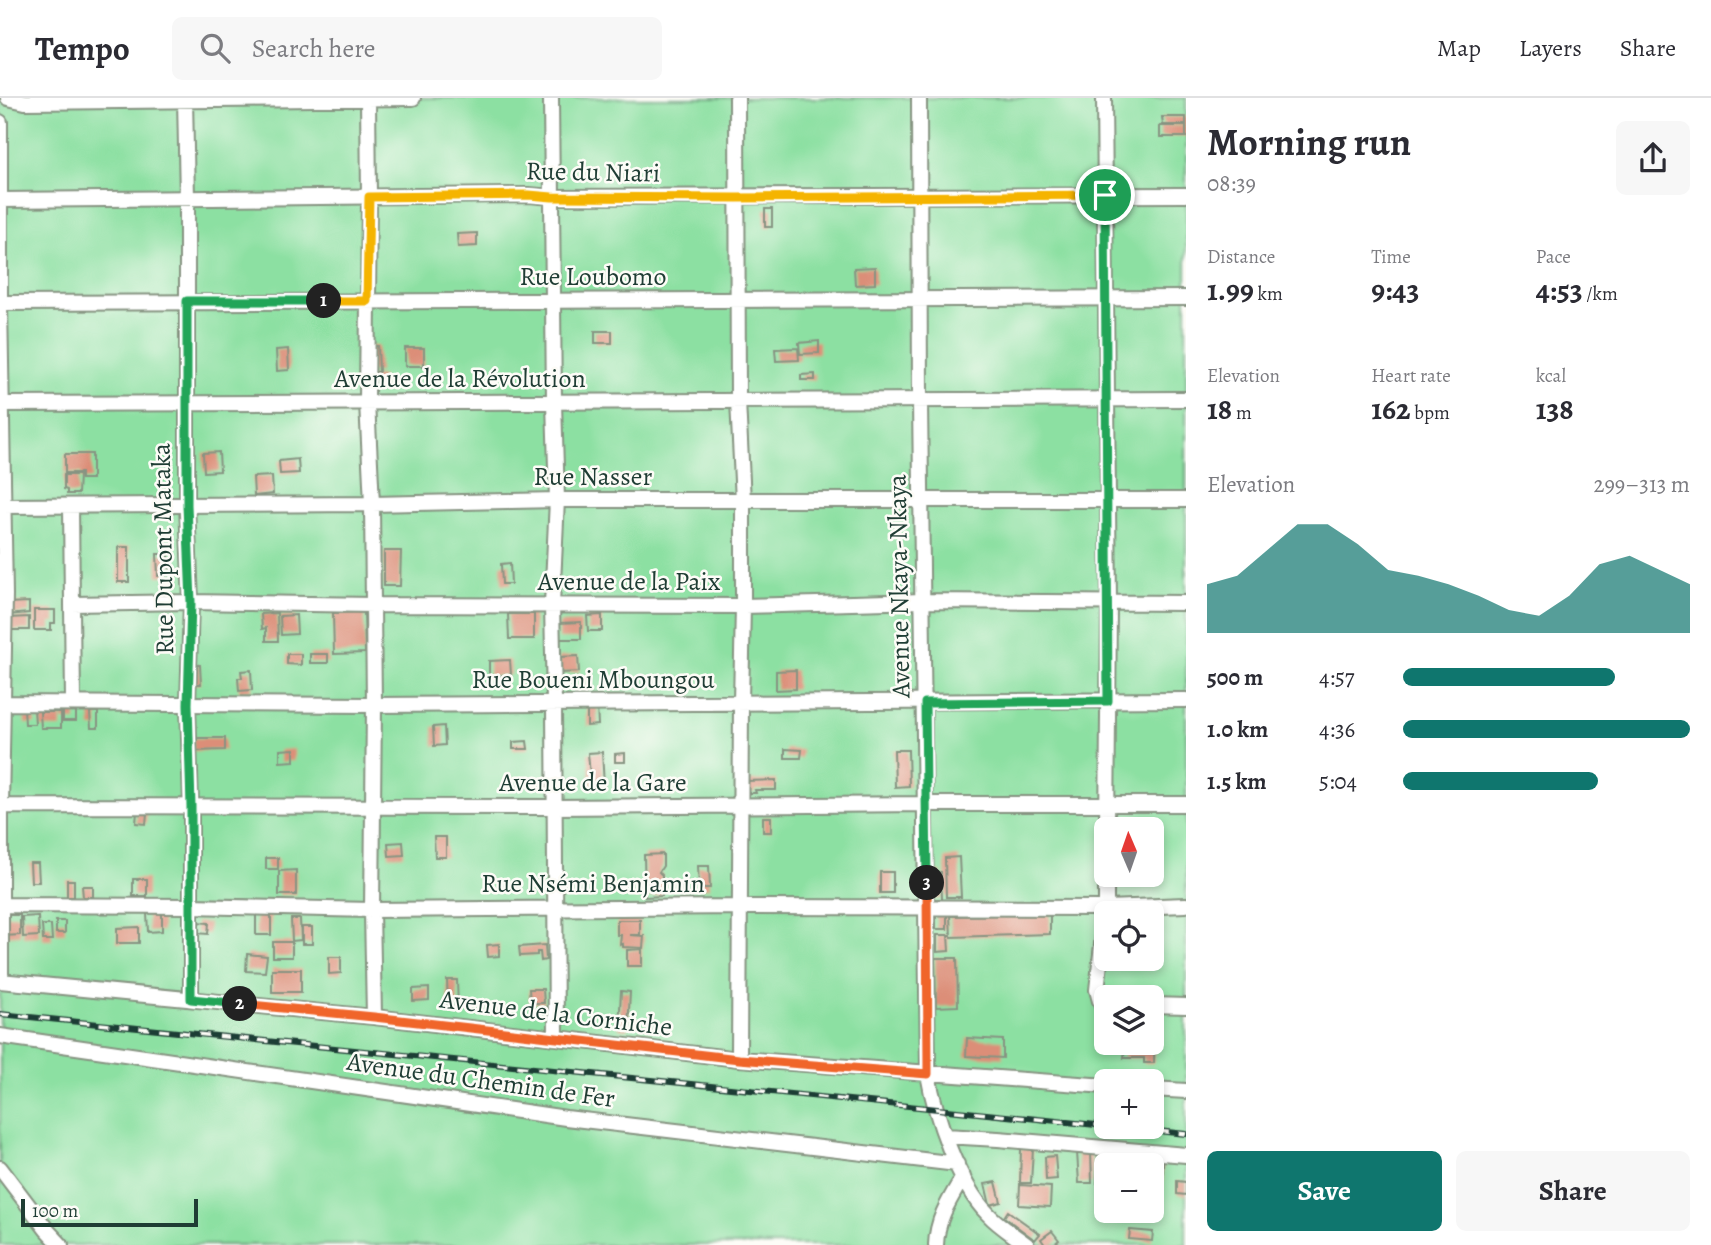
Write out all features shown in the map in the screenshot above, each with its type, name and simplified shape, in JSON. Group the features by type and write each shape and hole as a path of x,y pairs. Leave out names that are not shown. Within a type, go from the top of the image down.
{"street":[{"path":"0,109 8,98 25,102 413,98"},
{"path":"551,98 557,500 552,604 556,1037"},
{"path":"737,98 738,401 743,501 739,1059"},
{"name":"Avenue Nkaya-Nkaya","path":"919,98 928,1074 945,1136 970,1190 988,1215 1027,1245"},
{"path":"1104,98 1109,604 1108,817"},
{"name":"Rue Dupont Mataka","path":"185,99 187,505 191,602 188,704 191,999"},
{"path":"368,99 367,402 372,504 374,1017"},
{"path":"0,122 1,981"},
{"name":"Rue du Niari","path":"1,200 529,195 737,198 1186,195"},
{"name":"Rue Loubomo","path":"0,303 1186,298"},
{"name":"Avenue de la Révolution","path":"1,404 1186,399"},
{"name":"Rue Nasser","path":"2,506 557,500 1186,500"},
{"path":"71,506 73,704"},
{"name":"Avenue de la Paix","path":"72,604 191,602 743,606 923,601 1186,603"},
{"name":"Rue Boueni Mboungou","path":"2,704 374,705 1186,700"},
{"name":"Avenue de la Gare","path":"1,806 1186,804"},
{"name":"Rue Nsémi Benjamin","path":"1,905 372,910 1094,908"},
{"name":"Rue Nsémi Benjamin","path":"1164,906 1186,905"},
{"name":"Avenue de la Corniche","path":"1,981 374,1017 739,1059 1094,1085"},
{"path":"1164,1005 1186,1006"},
{"name":"Avenue du Chemin de Fer","path":"0,1036 566,1118 960,1171"},
{"path":"1164,1090 1186,1091"},
{"path":"945,1136 1186,1155"},
{"path":"0,1168 61,1245"},
{"path":"936,1245 937,1230 960,1171"}],"green space":[{"path":"0,98 1186,98 1186,1245 0,1245"}],"building":[{"path":"1162,117 1186,117 1186,125 1163,125"},
{"path":"1160,126 1186,126 1186,137 1160,137"},
{"path":"765,209 772,209 772,227 765,227"},
{"path":"477,233 477,246 458,247 457,234"},
{"path":"875,267 875,284 855,285 854,268"},
{"path":"595,331 612,331 612,343 595,343"},
{"path":"819,341 819,353 800,354 799,343"},
{"path":"369,346 378,346 379,372 371,372"},
{"path":"405,348 424,348 424,366 405,366"},
{"path":"798,348 799,360 776,361 775,349"},
{"path":"288,349 289,370 277,371 276,350"},
{"path":"815,374 815,380 801,380 801,375"},
{"path":"370,376 383,376 383,386 370,386"},
{"path":"219,452 220,471 204,472 203,453"},
{"path":"65,454 92,454 92,479 81,479 81,473 65,473"},
{"path":"298,459 299,473 280,474 279,461"},
{"path":"64,475 79,475 78,494 67,494 64,489"},
{"path":"272,476 273,494 254,496 253,477"},
{"path":"118,547 129,547 129,582 118,582"},
{"path":"384,551 401,551 400,586 384,586"},
{"path":"157,554 169,554 170,575 158,576"},
{"path":"510,563 511,584 502,584 501,564"},
{"path":"29,602 29,613 7,615 7,603"},
{"path":"34,610 55,610 55,623 51,623 51,630 34,630"},
{"path":"364,612 365,653 334,654 333,613"},
{"path":"277,613 278,641 266,641 266,628 262,629 261,614"},
{"path":"508,614 534,614 534,639 509,639"},
{"path":"296,615 297,634 281,635 280,616"},
{"path":"602,615 602,631 588,631 587,616"},
{"path":"29,617 29,630 7,630 7,618"},
{"path":"581,622 581,639 559,639 559,623"},
{"path":"287,654 301,654 301,665 287,664"},
{"path":"310,654 328,654 328,663 310,663"},
{"path":"578,656 579,672 560,673 559,657"},
{"path":"510,660 511,675 489,676 489,661"},
{"path":"194,665 200,665 201,684 191,684"},
{"path":"251,670 252,690 239,691 238,678 242,678 241,671"},
{"path":"796,670 796,689 776,690 776,671"},
{"path":"587,706 597,706 598,725 587,726"},
{"path":"34,708 35,724 25,724 24,709"},
{"path":"63,709 76,709 76,721 63,721"},
{"path":"40,712 61,712 61,728 41,728"},
{"path":"90,712 98,712 98,728 91,728"},
{"path":"444,726 445,745 434,746 433,727"},
{"path":"193,738 225,738 225,750 193,751"},
{"path":"527,741 528,749 513,749 513,742"},
{"path":"294,749 294,761 280,762 280,750"},
{"path":"785,749 802,750 801,758 785,758"},
{"path":"894,750 908,750 909,786 895,787"},
{"path":"602,752 604,785 591,786 588,753"},
{"path":"625,753 625,762 615,762 615,754"},
{"path":"776,780 776,790 746,793 745,781"},
{"path":"137,812 147,813 146,824 136,823"},
{"path":"763,817 771,817 771,832 763,832"},
{"path":"434,837 446,837 446,857 435,857"},
{"path":"403,842 404,855 389,856 388,843"},
{"path":"663,854 663,866 659,872 662,875 662,896 645,897 644,855"},
{"path":"959,857 961,897 946,897 945,858"},
{"path":"266,858 278,858 278,869 266,869"},
{"path":"30,863 38,863 39,882 31,882"},
{"path":"698,866 709,866 710,888 699,888"},
{"path":"296,870 296,895 279,895 279,871"},
{"path":"880,872 893,872 893,893 880,893"},
{"path":"933,872 941,872 942,899 933,899"},
{"path":"133,879 147,879 147,896 133,896"},
{"path":"67,880 74,880 74,897 67,897"},
{"path":"82,886 93,886 93,897 83,897"},
{"path":"256,912 271,912 271,935 256,935"},
{"path":"147,913 162,913 162,931 148,932"},
{"path":"936,914 947,914 947,929 936,929"},
{"path":"1050,914 1050,934 951,937 950,916"},
{"path":"3,915 20,915 20,935 4,936"},
{"path":"38,916 39,936 23,937 22,917"},
{"path":"291,919 300,919 301,940 292,941"},
{"path":"617,920 640,920 640,935 630,935 644,936 643,948 620,945 621,935 617,935"},
{"path":"56,921 65,921 65,933 56,933"},
{"path":"196,922 209,923 208,934 196,933"},
{"path":"42,925 51,925 52,940 43,940"},
{"path":"139,927 139,943 117,943 117,928"},
{"path":"302,927 312,927 312,944 302,944"},
{"path":"937,935 948,935 949,951 937,952"},
{"path":"273,942 292,942 292,957 273,957"},
{"path":"499,944 499,956 488,957 487,945"},
{"path":"545,945 546,960 541,961 540,952 537,952 537,955 520,956 519,947"},
{"path":"642,949 642,966 627,966 627,950"},
{"path":"247,954 267,956 265,972 246,971"},
{"path":"329,957 341,957 341,973 329,974"},
{"path":"935,958 957,958 958,1006 936,1007"},
{"path":"272,969 301,969 301,992 272,992"},
{"path":"447,980 457,980 458,1007 448,1007"},
{"path":"429,988 429,1000 413,1001 413,989"},
{"path":"529,989 543,989 544,1003 530,1003"},
{"path":"621,991 630,992 628,1030 619,1029"},
{"path":"967,1038 1003,1040 1003,1058 966,1056"},
{"path":"1124,1055 1154,1055 1154,1063 1144,1063 1144,1058 1124,1058"},
{"path":"1021,1149 1033,1149 1031,1183 1020,1183"},
{"path":"1077,1152 1091,1152 1092,1183 1079,1183"},
{"path":"1055,1156 1057,1179 1046,1180 1045,1157"},
{"path":"1177,1181 1186,1182 1186,1195 1177,1194"},
{"path":"996,1182 1001,1202 990,1205 985,1184"},
{"path":"1020,1185 1051,1187 1050,1207 1019,1205"},
{"path":"1008,1211 1040,1234 1035,1240 1004,1217"},
{"path":"1130,1230 1153,1232 1152,1241 1129,1239"},
{"path":"1052,1231 1059,1240 1053,1245 1045,1245 1041,1239"}],"railway":[{"path":"0,1014 1094,1125"},
{"path":"1164,1132 1186,1134"}],"route":[{"path":"1105,195 1108,701 925,703 928,1074 739,1059 191,999 188,704 191,602 187,505 187,301 367,301 369,197 1105,195"}]}
